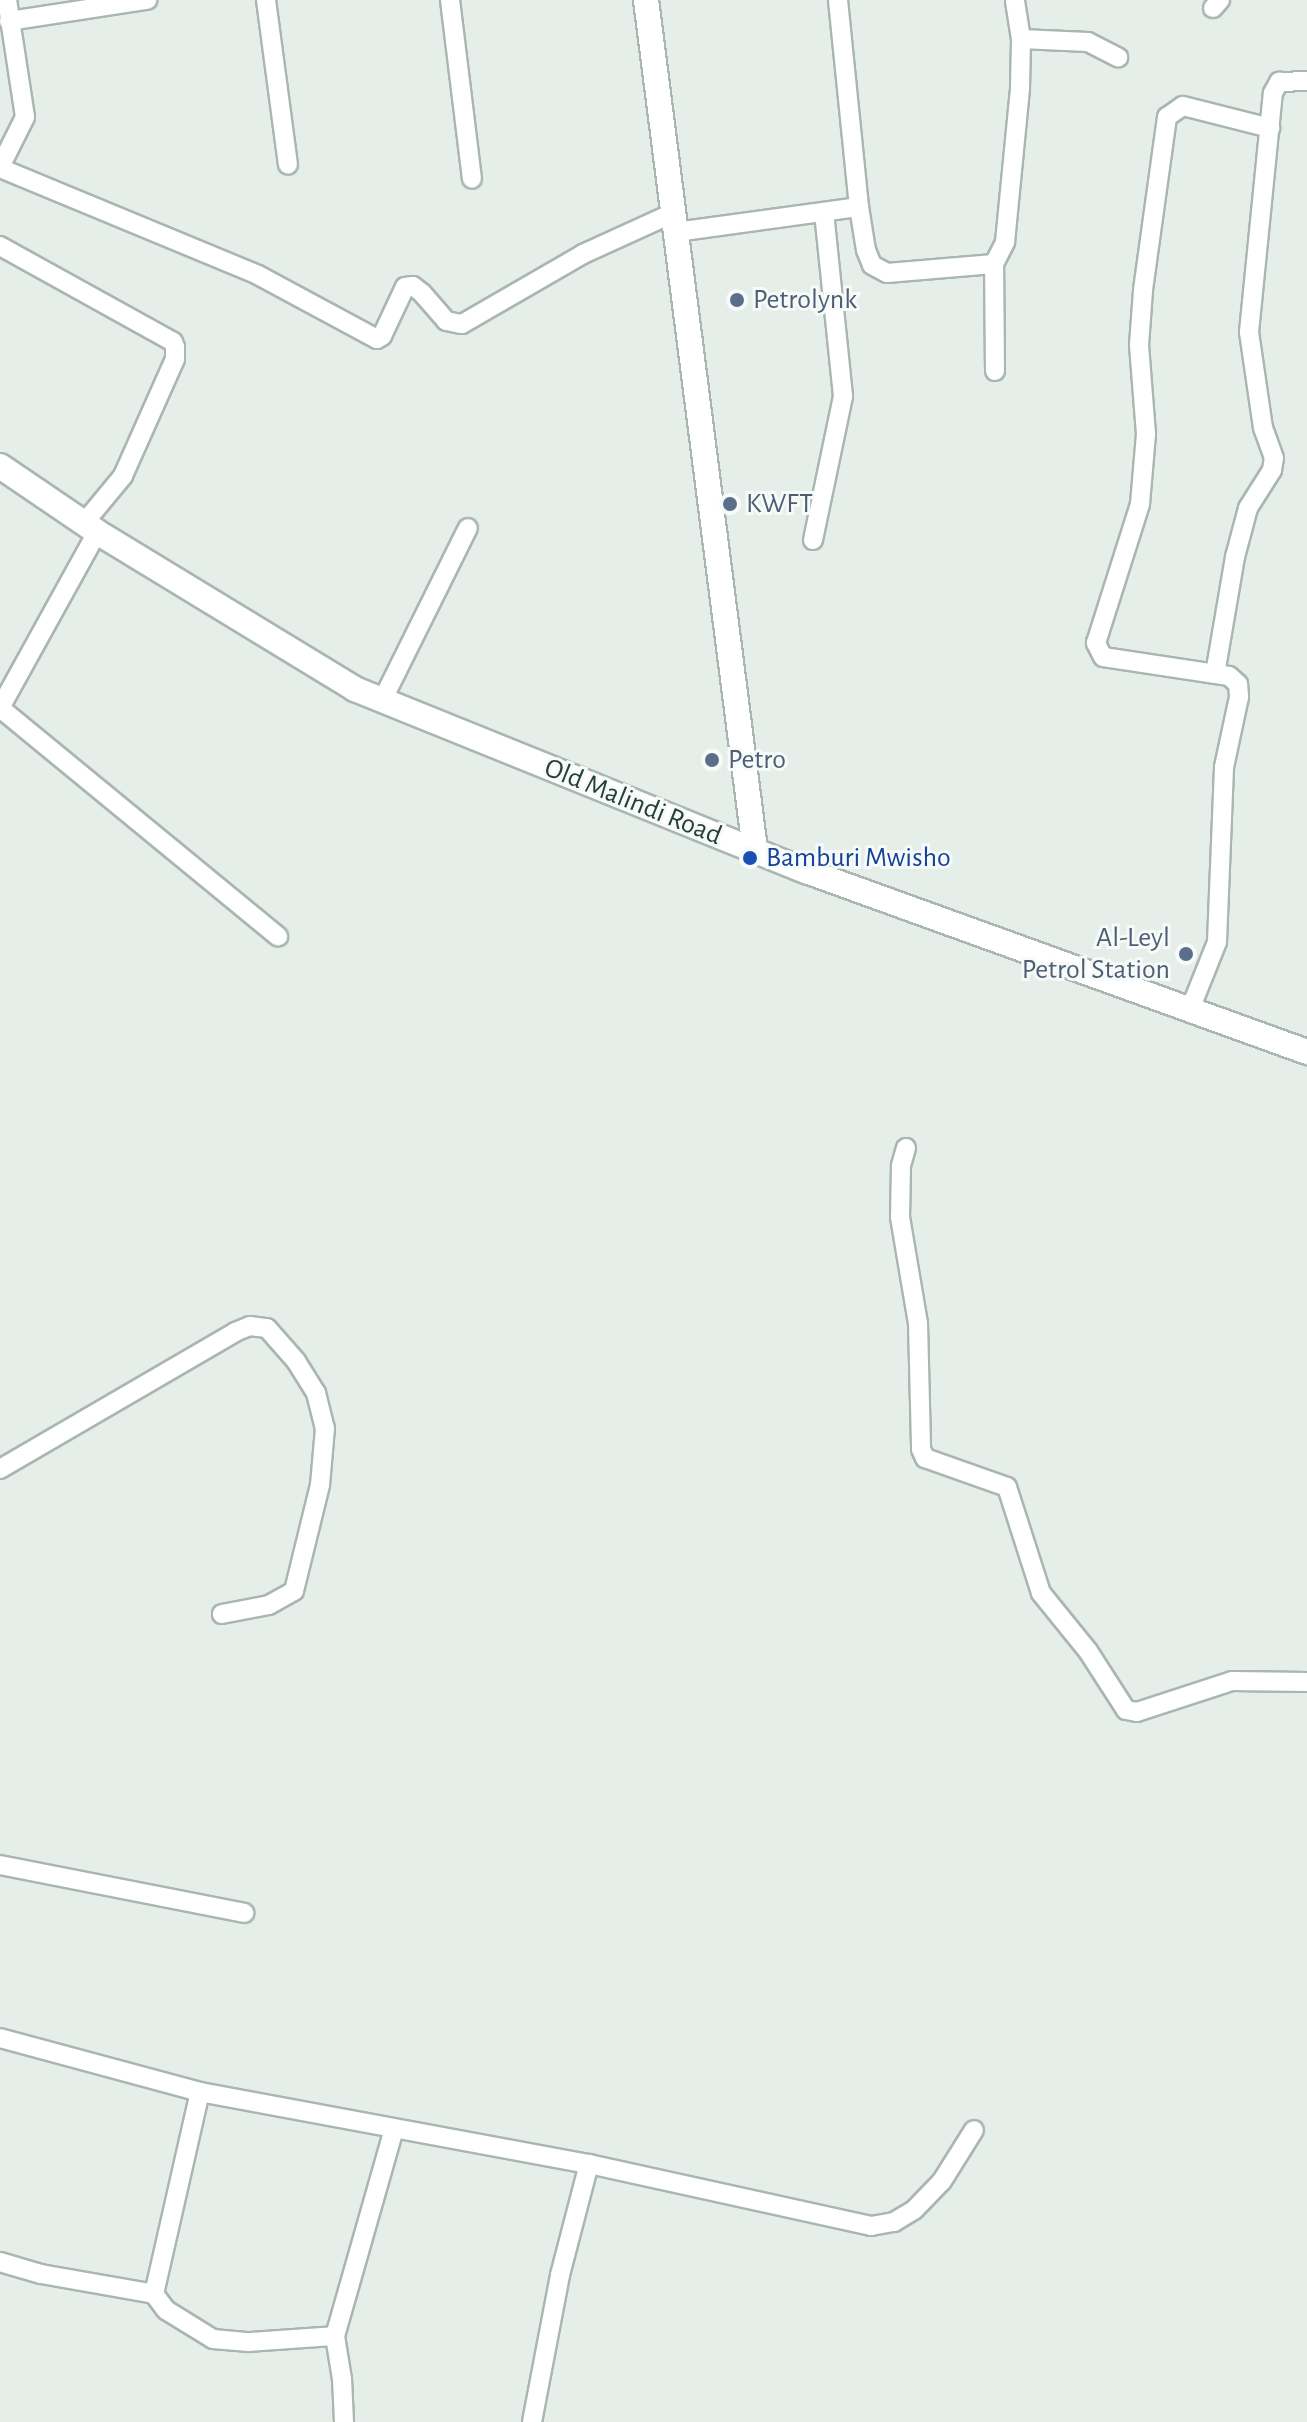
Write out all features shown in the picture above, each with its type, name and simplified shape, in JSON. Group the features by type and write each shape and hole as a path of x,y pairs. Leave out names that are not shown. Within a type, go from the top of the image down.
{"main road":[{"path":"646,0 755,850"},
{"name":"Old Malindi Road","path":"0,466 326,675 382,701 755,850 1307,1052"}],"street":[{"path":"147,0 6,10 25,117 0,168 258,275 377,339 382,336 405,287 413,286 422,293 446,321 462,324 583,254 675,222 824,213 859,207"},
{"path":"266,0 288,165"},
{"path":"450,0 472,179"},
{"path":"838,0 859,207 866,250 872,265 887,273 904,275 994,264"},
{"path":"995,371 994,264 1005,242 1021,39 1015,0"},
{"path":"1021,39 1088,42 1118,57"},
{"path":"1215,674 1248,508 1272,470 1274,458 1263,428 1249,332 1276,84 1307,81"},
{"path":"1191,1007 1217,942 1224,767 1239,697 1236,679 1103,657 1096,643 1140,504 1146,434 1139,345 1167,117 1183,106 1270,128"},
{"path":"813,540 843,396 824,213"},
{"path":"0,246 173,342 175,347 175,359 123,476 91,527 0,708 278,936"},
{"path":"382,701 468,528"},
{"path":"906,1148 901,1166 900,1217 918,1323 921,1449 925,1458 1007,1487 1041,1593 1088,1651 1126,1710 1137,1712 1232,1681 1307,1682"},
{"path":"0,1469 235,1332 250,1326 267,1328 296,1361 316,1393 325,1428 320,1485 294,1591 269,1605 222,1614"},
{"path":"0,1865 244,1913"},
{"path":"0,2038 64,2058 200,2092 589,2164 878,2225 914,2210 942,2181 974,2130"},
{"path":"154,2294 200,2092"},
{"path":"344,2422 342,2379 335,2336 394,2129"},
{"path":"532,2422 560,2275 589,2164"},
{"path":"0,2262 41,2274 154,2294 166,2310 213,2339 249,2342 335,2336"}],"place":[{"name":"Petrolynk","path":"737,300"},
{"name":"KWFT","path":"730,504"},
{"name":"Petro","path":"712,760"},
{"name":"Bamburi Mwisho","path":"750,858"},
{"name":"Al-Leyl Petrol Station","path":"1186,954"}]}
